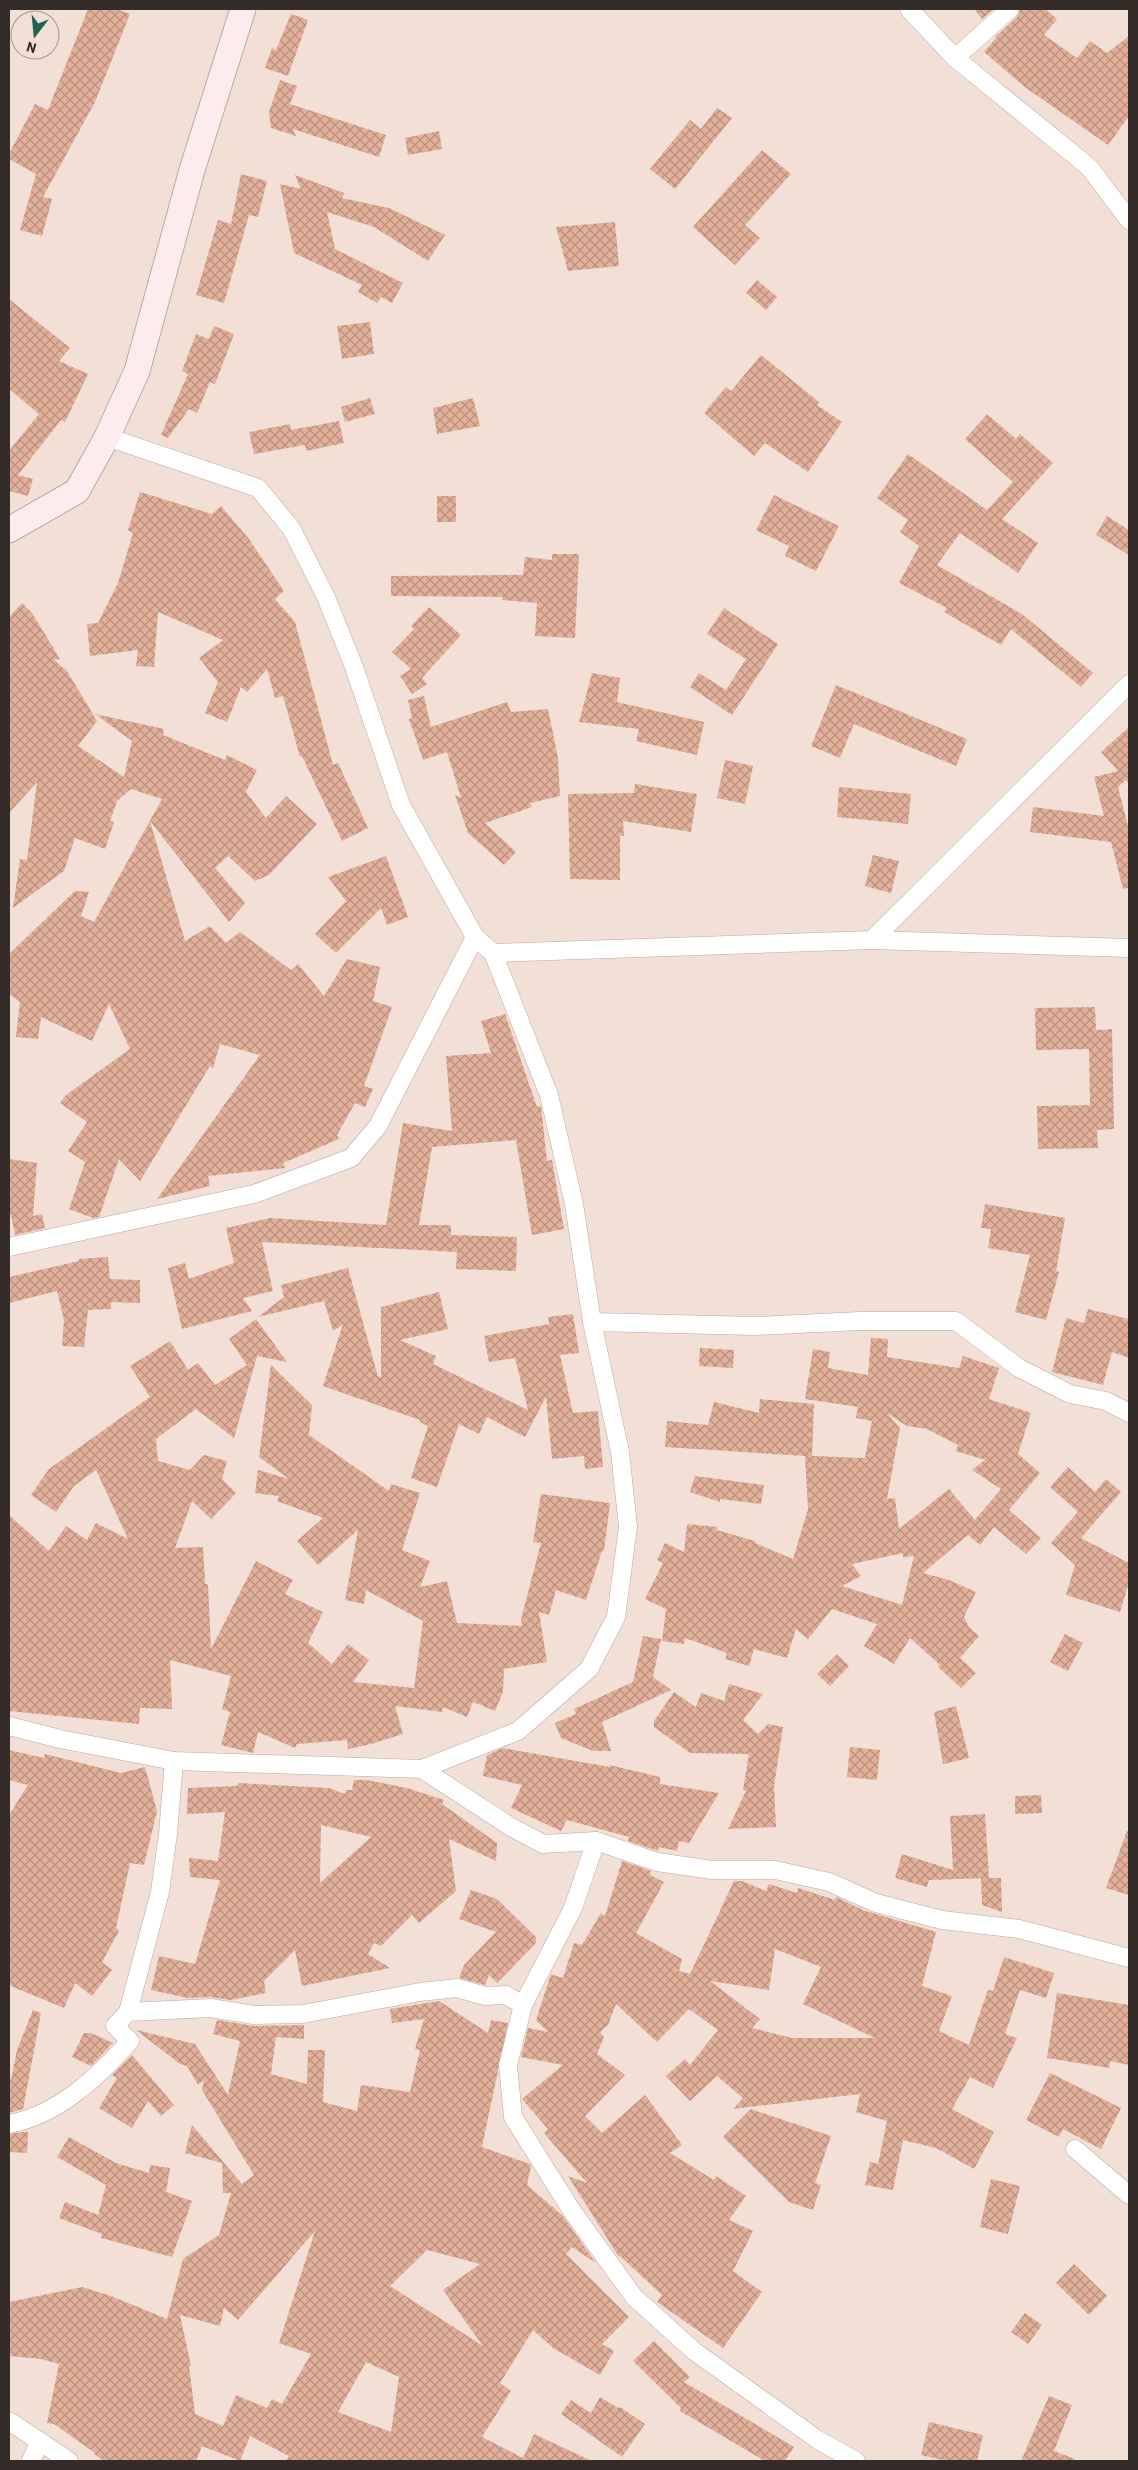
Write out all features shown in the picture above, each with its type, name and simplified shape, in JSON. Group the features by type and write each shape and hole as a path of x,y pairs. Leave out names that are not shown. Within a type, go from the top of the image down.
{"street":[{"path":"9,530 78,491 107,437 137,372 192,170 243,9"},
{"path":"909,9 955,58 1089,167 1129,220"},
{"path":"955,58 1010,9"},
{"path":"9,1726 60,1739 174,1761 422,1769 518,1731 589,1669 616,1617 628,1527 620,1452 592,1322 574,1204 550,1095 493,954 475,937 401,805 354,667 326,597 291,528 258,488 107,437"},
{"path":"872,940 1129,684"},
{"path":"9,1247 254,1194 352,1158 378,1126 475,937"},
{"path":"493,954 872,940 1129,948"},
{"path":"592,1322 755,1326 860,1321 956,1321 1019,1368 1070,1394 1106,1401 1129,1412"},
{"path":"9,2124 25,2121 69,2098 106,2068 130,2041 115,2026 128,2012 160,1892 168,1834 174,1761"},
{"path":"422,1769 511,1827 543,1844 596,1841 666,1863 712,1870 775,1870 829,1882 876,1903 942,1920 1019,1929 1129,1958"},
{"path":"596,1841 572,1908 523,2005 508,2065 513,2118 599,2250 634,2297 694,2351 818,2440 856,2461"},
{"path":"128,2012 211,2008 254,2015 303,2014 420,1992 457,1988 485,1996 506,1995 523,2005"},
{"path":"1075,2149 1129,2195"},
{"path":"9,2420 69,2461"},
{"path":"31,2461 40,2441"}],"building":[{"path":"88,9 116,9 130,14 95,102 43,197 52,199 42,236 20,230 36,174 9,159 9,154 35,104 48,110"},
{"path":"974,9 994,9 982,19"},
{"path":"1020,9 1045,9 1057,19 1044,35 1077,58 1090,41 1107,53 1129,36 1129,116 1108,145 1026,88 984,52 996,36 1017,17"},
{"path":"291,14 308,20 288,76 265,68 272,48 276,50"},
{"path":"280,80 297,86 290,104 386,135 379,157 293,129 296,136 271,128 269,112"},
{"path":"717,108 732,118 675,189 650,169 690,120 701,129"},
{"path":"439,131 442,149 408,155 405,138"},
{"path":"762,150 791,174 745,225 760,238 735,265 693,227"},
{"path":"241,174 267,181 258,217 249,215 224,303 196,295 218,220 231,224"},
{"path":"295,175 344,193 342,198 389,208 445,235 428,261 374,227 327,212 335,249 403,283 392,303 381,297 377,303 358,292 362,285 294,253 280,184 301,189"},
{"path":"615,222 619,266 568,271 556,227"},
{"path":"757,280 777,297 766,310 746,293"},
{"path":"9,299 70,348 59,361 88,374 65,422 61,420 18,475 33,479 28,496 9,491 9,451 39,414 9,389"},
{"path":"370,322 374,354 342,359 337,326"},
{"path":"214,326 234,334 215,384 210,382 197,413 189,409 168,438 161,435 188,374 182,371 196,334 209,339"},
{"path":"761,355 819,402 817,405 842,422 808,472 765,443 754,456 704,413 726,387 731,391"},
{"path":"370,398 375,414 345,422 341,407"},
{"path":"473,398 480,426 437,434 433,408"},
{"path":"987,414 1016,439 1020,434 1053,463 1002,519 1038,543 1018,573 960,533 937,565 1022,614 1093,673 1081,687 1011,629 1001,645 944,612 947,608 899,583 919,546 900,532 908,520 877,498 908,454 987,510 1013,482 965,439"},
{"path":"339,421 344,443 306,451 305,445 254,454 249,432 290,424 291,430"},
{"path":"140,492 212,514 221,506 249,539 284,591 275,599 295,622 333,765 338,763 368,828 342,841 302,756 300,757 283,696 275,698 267,669 247,692 241,687 227,722 205,713 218,682 199,658 223,640 158,612 154,667 136,666 138,650 90,656 87,624 98,623 118,583 133,533 128,530"},
{"path":"774,495 839,526 816,571 785,556 789,546 756,530"},
{"path":"437,496 456,496 456,522 437,522"},
{"path":"1107,516 1129,530 1129,555 1096,535"},
{"path":"552,554 579,554 575,638 535,636 537,603 502,600 503,597 391,596 391,576 523,575 525,557 552,560"},
{"path":"22,603 32,613 60,659 54,660 67,671 97,721 78,746 124,777 132,741 95,714 164,729 163,735 225,760 227,755 257,770 246,792 266,818 286,796 317,824 269,875 255,881 228,856 215,868 245,903 229,922 150,821 185,941 210,926 226,943 240,932 291,970 298,964 324,996 347,959 380,967 373,1001 392,1007 364,1086 373,1089 365,1107 355,1103 337,1135 339,1139 283,1163 285,1168 208,1176 210,1186 157,1199 260,1055 220,1044 213,1068 210,1066 140,1181 119,1159 99,1217 93,1218 69,1209 85,1162 68,1151 87,1122 60,1103 66,1095 130,1049 109,1004 92,1041 41,1017 38,1039 16,1037 20,1002 9,994 9,954 75,891 89,892 81,916 94,922 162,799 131,789 117,801 110,821 114,822 105,849 75,838 64,871 13,908 20,859 27,860 37,782 9,813 9,617"},
{"path":"429,607 461,635 422,678 427,684 412,694 400,676 411,669 392,652 414,629 411,626"},
{"path":"724,608 778,644 732,715 690,687 699,673 726,690 746,659 707,634"},
{"path":"592,673 620,678 617,702 704,722 697,755 636,741 639,729 579,722"},
{"path":"836,685 967,739 956,766 854,724 840,758 811,746"},
{"path":"424,696 431,727 507,702 511,712 548,709 558,758 560,796 530,803 532,807 485,823 516,852 504,865 468,833 455,795 461,798 447,752 423,760 409,719 412,718 408,700"},
{"path":"1129,727 1129,784 1126,780 1118,787 1129,830 1129,888 1123,889 1111,842 1030,832 1033,807 1104,816 1094,777 1118,771 1101,752"},
{"path":"725,760 753,766 745,804 717,798"},
{"path":"635,784 697,794 691,832 623,821 624,836 620,836 620,880 570,879 568,794 634,793"},
{"path":"839,787 911,794 908,824 837,817"},
{"path":"873,855 899,861 891,893 865,886"},
{"path":"386,856 408,917 387,925 381,908 336,953 315,934 346,901 328,877"},
{"path":"1095,1007 1096,1030 1112,1029 1114,1129 1097,1130 1098,1148 1038,1149 1037,1106 1090,1105 1089,1049 1036,1050 1035,1008"},
{"path":"505,1014 537,1107 541,1106 547,1161 552,1160 564,1229 532,1235 516,1140 432,1147 419,1225 451,1225 451,1235 517,1237 516,1271 456,1269 457,1252 262,1242 273,1291 243,1298 252,1311 182,1329 168,1268 185,1263 189,1279 234,1263 226,1228 270,1218 386,1225 403,1123 452,1131 446,1056 491,1053 481,1021"},
{"path":"9,1159 37,1163 33,1216 42,1214 45,1228 15,1235 11,1215 9,1216"},
{"path":"985,1204 1065,1218 1056,1271 1059,1272 1046,1320 1015,1312 1030,1255 988,1248 991,1229 981,1228"},
{"path":"108,1257 110,1279 140,1280 140,1303 111,1302 111,1309 88,1310 84,1347 62,1346 64,1320 57,1291 9,1303 9,1277 79,1261 79,1259"},
{"path":"348,1268 378,1377 381,1377 381,1307 439,1292 448,1329 400,1340 436,1356 433,1364 528,1410 515,1358 489,1362 484,1336 549,1324 548,1317 573,1314 579,1353 560,1355 573,1413 598,1411 603,1467 585,1469 584,1456 552,1459 546,1397 525,1437 487,1417 479,1434 459,1424 437,1487 411,1478 428,1426 420,1422 420,1420 323,1386 343,1324 333,1331 324,1301 258,1317 284,1297 281,1285"},
{"path":"1088,1309 1129,1319 1129,1358 1112,1352 1103,1385 1052,1372 1066,1318 1084,1323"},
{"path":"256,1319 287,1362 257,1356 234,1438 196,1409 156,1439 158,1461 190,1470 204,1455 227,1461 222,1479 236,1493 211,1519 192,1501 175,1548 203,1547 205,1584 208,1584 211,1649 256,1561 293,1580 285,1594 323,1612 308,1643 332,1664 348,1644 369,1660 353,1682 414,1688 423,1621 366,1590 364,1604 345,1600 358,1530 318,1565 297,1541 323,1518 277,1501 279,1496 255,1493 258,1470 289,1479 259,1457 271,1365 312,1405 309,1435 389,1491 391,1484 420,1493 402,1550 430,1561 420,1587 447,1581 457,1623 522,1626 521,1619 541,1543 533,1542 541,1494 610,1503 604,1551 602,1551 586,1600 556,1590 549,1615 539,1612 547,1662 504,1669 503,1692 495,1711 473,1702 467,1717 443,1707 442,1712 395,1706 403,1734 348,1749 347,1740 297,1744 295,1748 258,1732 253,1753 221,1745 230,1712 222,1709 231,1676 170,1660 172,1709 140,1708 139,1724 9,1711 9,1515 49,1551 66,1526 87,1540 96,1523 128,1539 96,1470 74,1486 56,1512 31,1495 49,1469 150,1397 130,1366 170,1341 188,1370 198,1363 215,1385 247,1365 229,1339"},
{"path":"871,1338 888,1339 887,1357 959,1368 963,1356 999,1368 989,1399 1031,1413 1018,1454 1040,1473 1009,1510 1041,1538 1026,1554 994,1527 980,1545 968,1535 923,1573 949,1580 976,1592 964,1617 969,1627 979,1636 960,1658 976,1673 961,1688 938,1667 940,1665 910,1638 894,1664 864,1646 877,1624 832,1609 808,1639 796,1629 787,1658 754,1649 749,1666 725,1659 727,1653 685,1638 684,1644 662,1641 666,1609 645,1599 663,1563 657,1560 665,1543 684,1552 687,1524 717,1527 717,1530 755,1541 755,1543 793,1559 808,1509 805,1456 665,1447 667,1421 708,1425 714,1402 759,1413 760,1399 814,1404 812,1456 865,1458 872,1421 856,1418 858,1407 805,1399 813,1349 830,1352 828,1368 868,1375","holes":["887,1413 907,1426 927,1429 958,1445 956,1451 985,1460 972,1470 1001,1489 975,1520 949,1489 899,1529 895,1498 887,1499 900,1428","903,1553 903,1557 914,1556 902,1605 842,1586 861,1576 852,1564"]},
{"path":"700,1348 734,1350 733,1368 699,1366"},
{"path":"1068,1467 1095,1492 1106,1479 1121,1492 1081,1538 1129,1563 1129,1583 1120,1612 1066,1595 1075,1565 1051,1543 1078,1512 1050,1487"},
{"path":"695,1476 764,1485 761,1504 720,1499 720,1502 690,1492"},
{"path":"1065,1634 1083,1643 1068,1671 1050,1662"},
{"path":"643,1636 661,1639 653,1677 671,1690 602,1722 611,1751 593,1751 561,1738 555,1723 576,1714 574,1709 633,1682"},
{"path":"837,1654 849,1666 830,1686 817,1674"},
{"path":"729,1684 763,1694 743,1720 758,1734 768,1724 783,1727 774,1786 776,1827 728,1829 746,1791 743,1790 749,1754 690,1753 654,1727 654,1721 674,1692 696,1707 701,1693 724,1701"},
{"path":"956,1706 969,1758 943,1764 934,1712"},
{"path":"850,1747 880,1750 877,1780 847,1777"},
{"path":"503,1748 610,1767 610,1765 660,1777 660,1784 719,1793 689,1843 679,1841 677,1851 659,1847 658,1851 628,1841 629,1837 567,1820 561,1831 511,1808 522,1785 483,1776 487,1755"},
{"path":"9,1750 44,1758 45,1754 121,1773 145,1767 157,1811 144,1865 130,1863 116,1928 119,1931 102,1962 112,1970 92,1996 75,1983 64,2008 13,1987 9,1983 9,1815 28,1785 9,1780"},
{"path":"354,1780 367,1780 407,1788 444,1800 442,1804 497,1843 496,1861 449,1839 456,1891 419,1923 412,1915 381,1946 374,1943 368,1954 390,1968 302,1986 295,1950 264,1981 266,1993 230,2000 211,1997 188,1998 151,1990 159,1956 195,1964 220,1880 190,1877 189,1858 218,1861 225,1812 187,1814 188,1788 237,1786 238,1783 329,1788 345,1794 346,1790 352,1790","holes":["321,1825 371,1837 320,1883"]},
{"path":"1041,1795 1042,1813 1015,1814 1015,1796"},
{"path":"985,1814 989,1878 929,1880 927,1887 895,1878 902,1854 953,1870 950,1816"},
{"path":"1127,1831 1129,1831 1129,1895 1106,1888"},
{"path":"622,1861 651,1871 650,1875 664,1882 636,1933 682,1959 679,1971 690,1974 734,1881 742,1881 766,1891 769,1884 797,1893 798,1888 835,1900 836,1897 863,1910 936,1932 922,1986 952,1996 939,2031 969,2045 988,1990 993,1991 1004,1957 1054,1973 1046,1998 1020,1990 1005,2034 1017,2038 993,2088 970,2077 952,2109 994,2132 974,2169 936,2148 903,2140 893,2190 865,2185 870,2162 878,2164 887,2121 856,2112 860,2094 733,2109 743,2098 717,2076 690,2101 666,2076 685,2059 690,2065 718,2030 689,2009 657,2042 616,2004 608,2025 600,2032 604,2037 597,2054 625,2075 585,2116 602,2133 645,2095 682,2145 670,2153 714,2180 716,2176 746,2196 729,2220 753,2231 733,2271 762,2292 723,2348 657,2302 662,2295 619,2257 568,2176 587,2183 544,2133 548,2129 522,2099 563,2065 521,2057 528,2028 548,2032 536,2020 551,1974 563,1978 574,1943 582,1945 601,1913 605,1916","holes":["775,1949 821,1967 803,2004 875,2038 792,2038 752,2028 760,2019 710,1981 769,1990"]},
{"path":"981,1878 1001,1878 1002,1912 982,1905"},
{"path":"471,1890 497,1899 536,1937 536,1943 497,1983 489,1975 485,1985 459,1978 464,1965 496,1932 459,1919"},
{"path":"1057,1993 1129,2005 1129,2065 1110,2061 1109,2068 1047,2058"},
{"path":"439,2001 488,2033 491,2020 508,2023 482,2147 530,2164 527,2185 563,2216 596,2263 572,2247 566,2254 629,2317 602,2344 614,2351 600,2375 553,2348 533,2330 500,2383 511,2391 482,2437 523,2458 534,2434 592,2461 286,2461 289,2456 250,2436 240,2461 202,2446 196,2461 104,2461 54,2424 47,2423 59,2364 41,2359 9,2356 9,2302 82,2287 111,2296 167,2319 183,2259 219,2235 231,2193 223,2193 222,2163 185,2153 192,2125 242,2184 254,2175 202,2090 204,2080 198,2085 187,2066 180,2064 136,2030 195,2044 228,2095 240,2041 213,2034 217,2020 254,2026 304,2025 304,2039 276,2037 271,2074 307,2084 308,2050 325,2050 323,2102 357,2111 361,2085 410,2092 420,2050 415,2049 424,2019 392,2023 390,2009","holes":["315,2231 279,2343 311,2354 282,2404 272,2399 267,2408 236,2395 223,2426 195,2414 189,2366 191,2366 180,2315 220,2326 224,2308 238,2320","427,2250 480,2264 443,2290 483,2346 390,2286","366,2362 399,2377 391,2432 338,2412"]},
{"path":"33,2010 41,2013 23,2109 9,2113 9,2079 11,2080 17,2050"},
{"path":"84,2033 91,2033 113,2043 91,2066 72,2057"},
{"path":"132,2055 174,2105 161,2116 148,2101 132,2128 99,2108 117,2078 112,2075"},
{"path":"1050,2073 1121,2108 1101,2149 1063,2129 1059,2137 1026,2120"},
{"path":"751,2109 831,2136 815,2183 821,2185 813,2210 789,2202 723,2137"},
{"path":"28,2132 27,2153 9,2152 9,2134"},
{"path":"69,2137 116,2163 149,2173 150,2165 170,2168 166,2192 192,2201 172,2257 101,2238 102,2234 59,2218 65,2202 98,2215 106,2185 57,2157"},
{"path":"991,2179 1020,2186 1008,2234 980,2227"},
{"path":"1074,2264 1107,2296 1089,2315 1056,2283"},
{"path":"1025,2313 1042,2325 1028,2344 1011,2332"},
{"path":"654,2341 690,2377 684,2382 794,2447 785,2461 765,2461 680,2411 681,2408 633,2361"},
{"path":"1049,2396 1072,2405 1054,2451 1075,2459 1074,2461 1021,2461"},
{"path":"600,2397 618,2408 620,2407 645,2424 622,2457 561,2414 571,2400 591,2413"},
{"path":"929,2422 983,2435 977,2461 947,2461 921,2455"}]}
